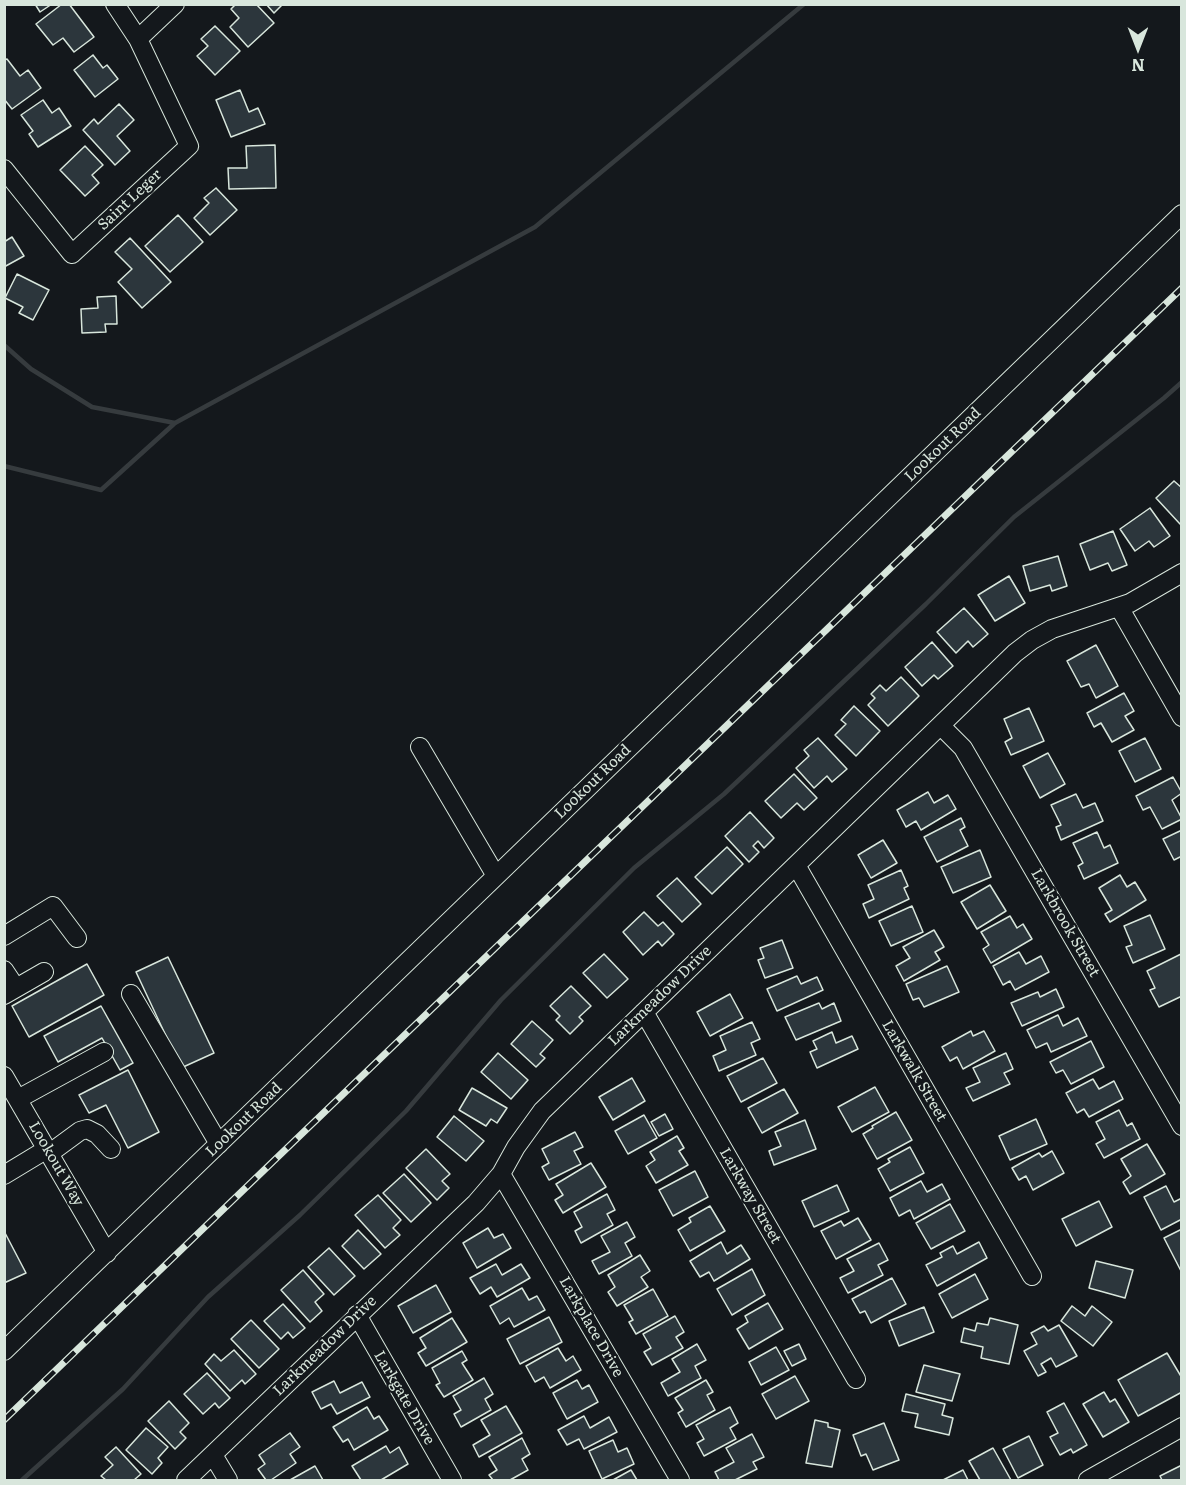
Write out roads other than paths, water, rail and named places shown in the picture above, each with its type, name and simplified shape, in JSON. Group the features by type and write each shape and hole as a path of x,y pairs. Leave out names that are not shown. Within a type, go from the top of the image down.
{"street":[{"path":"116,4 138,39 175,4"},
{"name":"Saint Leger","path":"4,169 72,254 189,146 138,39"},
{"name":"Lookout Road","path":"4,1351 1182,214"},
{"name":"Larkmeadow Drive","path":"186,1480 476,1203 501,1174 516,1147 542,1111 1015,653 1032,640 1069,622 1119,607 1157,589 1182,573"},
{"path":"1119,607 1182,717"},
{"name":"Larkbrook Street","path":"941,726 963,747 1182,1126"},
{"path":"420,747 496,876"},
{"name":"Larkwalk Street","path":"796,865 1032,1276"},
{"path":"4,936 53,906 77,938"},
{"path":"4,970 10,992 44,972"},
{"path":"131,994 219,1144"},
{"name":"Larkway Street","path":"644,1012 856,1379"},
{"path":"18,1099 104,1052"},
{"name":"Lookout Way","path":"4,1076 107,1253"},
{"path":"4,1175 80,1131 87,1130 97,1134 111,1149"},
{"name":"Larkplace Drive","path":"501,1174 680,1480"},
{"name":"Larkgate Drive","path":"357,1315 452,1480"},
{"path":"1088,1480 1182,1427"},
{"path":"213,1455 228,1480"}],"waterway":[{"path":"4,466 101,490 175,423 535,227 804,4"},
{"path":"4,345 31,369 92,407 175,423"},
{"path":"22,1480 123,1389 208,1297 300,1215 406,1111 501,1000 634,868 724,794 926,604 1014,517 1182,382"}],"railway":[{"path":"4,1420 1182,288"}]}
